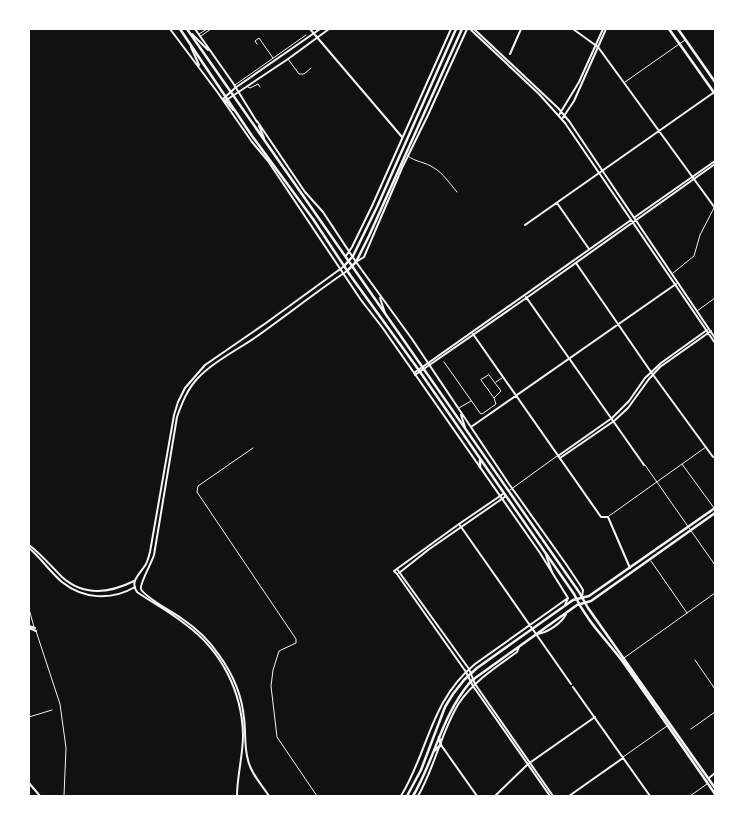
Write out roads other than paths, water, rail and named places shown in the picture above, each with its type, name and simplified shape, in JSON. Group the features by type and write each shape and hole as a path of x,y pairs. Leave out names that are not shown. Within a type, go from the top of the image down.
{"main road":[{"path":"180,29 226,99 505,494 600,636 622,660 715,794"},
{"path":"345,265 353,256 385,188 456,29"},
{"path":"348,270 356,262 462,29"},
{"path":"669,29 715,93"},
{"path":"678,29 715,82"},
{"path":"187,30 424,367 468,434 715,788"},
{"path":"480,458 480,467"},
{"path":"413,796 453,704 472,680 579,604 591,601 650,559 715,508"},
{"path":"407,796 421,770 445,706 469,674 564,607 577,599 589,596 715,513"},
{"path":"433,752 441,745 439,737"}],"street":[{"path":"170,29 284,185 343,274 540,553 568,598"},
{"path":"195,29 298,182 350,251 580,585 582,598"},
{"path":"200,36 207,29"},
{"path":"200,36 211,29"},
{"path":"310,29 402,137"},
{"path":"235,87 320,29"},
{"path":"226,99 233,97 329,29"},
{"path":"346,256 376,198 451,29"},
{"path":"356,262 364,257 402,168 468,29 559,115 635,219 708,331 715,338"},
{"path":"474,29 562,112 632,222 697,311 715,343"},
{"path":"510,54 521,29"},
{"path":"573,29 597,46 715,207 700,235 694,256 672,274"},
{"path":"562,119 574,101 604,29"},
{"path":"187,30 218,61"},
{"path":"226,99 235,87 306,35"},
{"path":"257,44 255,41 259,38 274,58"},
{"path":"624,83 686,40"},
{"path":"189,42 200,68"},
{"path":"559,115 579,82 597,46"},
{"path":"288,59 299,74 304,74 311,68"},
{"path":"443,72 452,62"},
{"path":"424,93 434,79"},
{"path":"247,86 250,88 258,84 260,87"},
{"path":"218,93 226,99"},
{"path":"525,225 715,93"},
{"path":"257,121 266,142"},
{"path":"408,156 413,160 436,168 457,192"},
{"path":"415,374 715,163"},
{"path":"396,173 402,168"},
{"path":"298,182 303,197"},
{"path":"376,198 385,188"},
{"path":"557,203 589,249"},
{"path":"575,262 589,249 632,222"},
{"path":"575,262 713,457"},
{"path":"29,545 62,577 83,589 103,592 118,589 134,581 146,563 150,552 174,415 185,388 206,365 345,265"},
{"path":"270,796 248,761 241,702 226,665 204,636 182,618 145,594 140,585 154,555 177,417 190,389 197,379 212,367 348,270"},
{"path":"470,427 676,283"},
{"path":"380,296 386,313"},
{"path":"525,296 715,565"},
{"path":"697,311 715,298"},
{"path":"559,457 612,418 652,373 708,331"},
{"path":"472,334 601,517 608,517 706,447"},
{"path":"444,362 482,414 496,404 481,380 489,375 501,392 494,398"},
{"path":"509,491 614,421 635,400 652,373"},
{"path":"495,383 502,378"},
{"path":"458,409 471,400"},
{"path":"458,409 468,434"},
{"path":"253,448 198,486 197,492 296,639 296,643 279,650 273,670 271,686 274,725 277,737 317,796"},
{"path":"682,464 715,508"},
{"path":"397,574 505,494"},
{"path":"469,674 394,571 459,524 501,497"},
{"path":"608,517 630,568"},
{"path":"459,524 571,684"},
{"path":"29,548 62,582 83,593 104,597 134,588"},
{"path":"545,553 554,577"},
{"path":"650,559 688,613"},
{"path":"397,569 469,669 474,685 552,796"},
{"path":"134,581 134,588 137,592 196,632 214,652 229,676 237,698 243,727 237,796"},
{"path":"624,659 715,594"},
{"path":"401,796 414,772 440,707 450,691 466,672 568,598"},
{"path":"564,607 568,598"},
{"path":"29,609 60,704 66,748 64,796"},
{"path":"29,627 35,630"},
{"path":"418,796 426,781 454,711 474,685 517,652 519,646"},
{"path":"695,660 715,690"},
{"path":"573,687 650,796"},
{"path":"29,717 52,710"},
{"path":"691,729 715,712"},
{"path":"495,796 529,764 594,717"},
{"path":"568,796 668,726"},
{"path":"441,745 477,796"},
{"path":"690,796 708,783 708,778 715,773"},
{"path":"29,783 40,796"}]}
